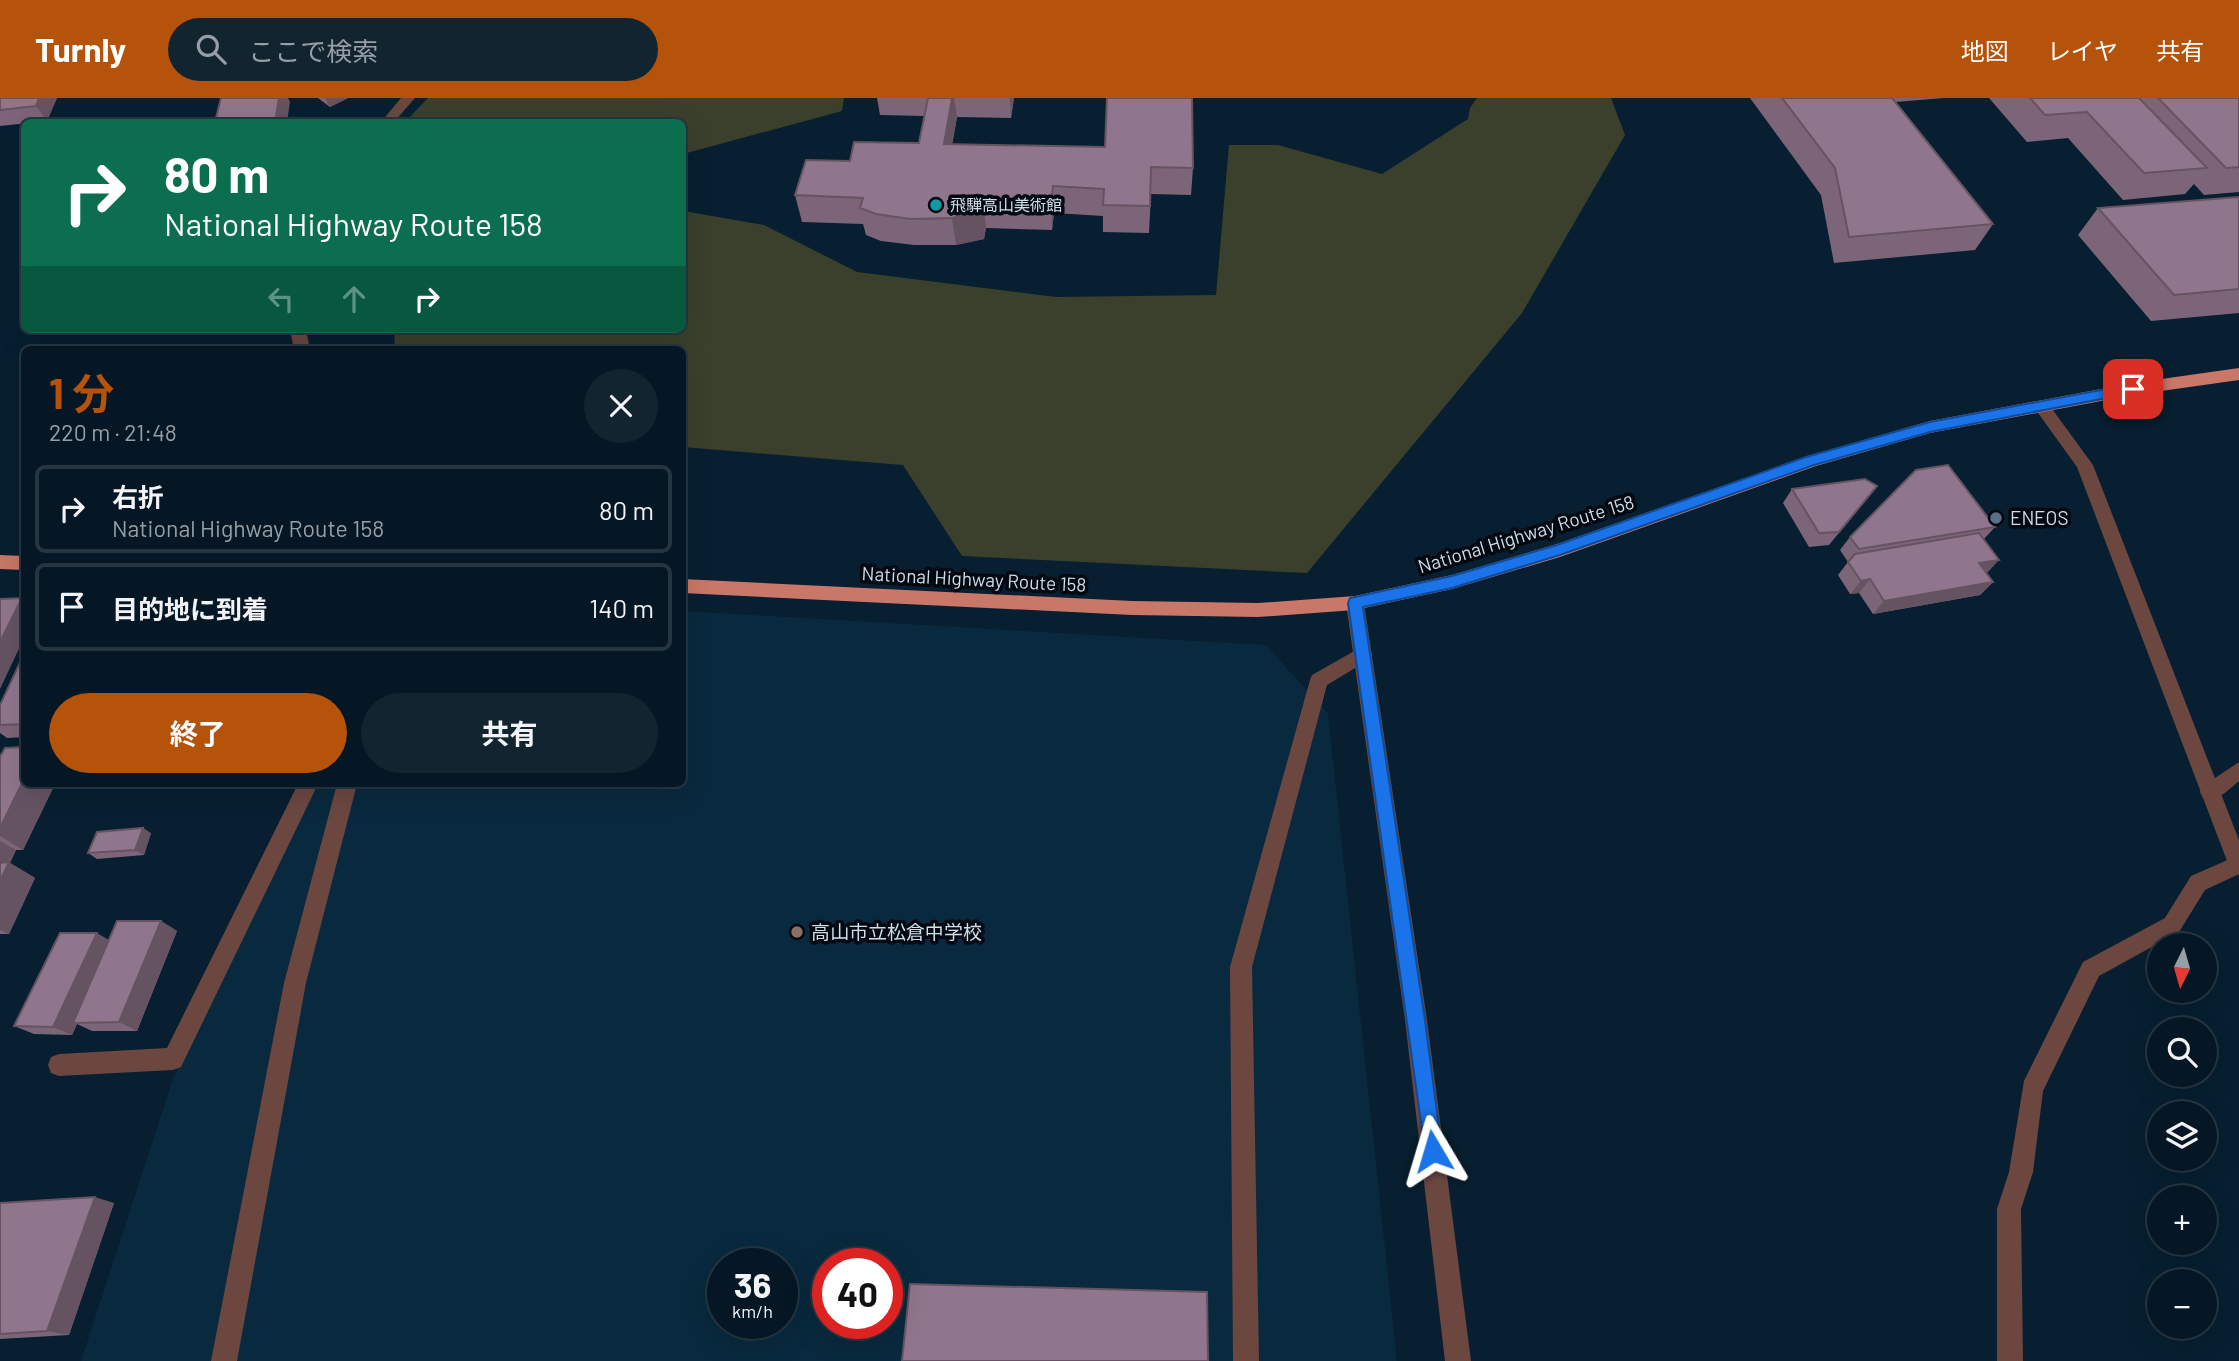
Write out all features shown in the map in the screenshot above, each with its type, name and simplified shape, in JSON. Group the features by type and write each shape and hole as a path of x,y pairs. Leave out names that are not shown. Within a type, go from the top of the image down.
{"highway":[{"name":"National Highway Route 158","path":"686,586 1132,608 1258,610 1355,603 1452,582 1560,550 1824,457 1930,427 2239,374"},
{"path":"0,562 21,563"}],"street":[{"path":"390,119 408,98"},
{"path":"2010,1361 2009,1209 2021,1172 2032,1089 2091,969 2172,925 2199,883 2238,865 2085,465 2041,406"},
{"path":"1355,603 1416,1020 1458,1361"},
{"path":"1246,1361 1241,967 1319,680 1363,654"},
{"path":"2210,792 2239,770"},
{"path":"60,1065 173,1059 308,787"},
{"path":"224,1361 295,983 346,787"}],"shaded area":[{"name":"高山市立松倉中学校","path":"686,611 1266,645 1328,714 1397,1361 81,1361 173,1079 310,787 686,787"}],"green space":[{"path":"428,98 844,98 842,111 686,153 686,119 408,119"},
{"path":"1477,98 1611,98 1625,135 1522,313 1307,573 962,556 903,465 686,447 686,346 395,346 394,333 686,333 686,212 764,225 857,272 1056,297 1216,295 1229,145 1278,145 1382,174 1468,119 1470,108"}],"building":[{"path":"0,98 39,98 36,106 0,110"},
{"path":"221,98 279,98 276,119 216,119"},
{"path":"928,98 952,98 944,144 1105,147 1107,98 1192,98 1193,168 1151,167 1150,206 1103,205 1104,189 1053,186 1051,203 983,201 981,212 952,218 910,219 876,214 860,208 863,198 795,195 806,160 850,161 854,142 919,143"},
{"path":"1782,98 1892,98 1993,224 1849,237 1835,168"},
{"path":"2030,98 2139,98 2207,168 2144,173 2087,112 2045,115"},
{"path":"2158,98 2239,98 2239,167 2226,168"},
{"path":"2239,197 2239,289 2174,295 2098,208"},
{"path":"1948,465 1995,527 1859,549 1850,537 1916,470"},
{"path":"1865,479 1877,486 1839,532 1819,533 1792,489"},
{"path":"1979,533 1999,560 1979,563 1993,582 1884,601 1870,579 1861,581 1848,562 1855,554"},
{"path":"21,598 0,642 0,599"},
{"path":"21,660 21,724 0,725 0,705"},
{"path":"21,747 21,785 0,828 0,755 5,748"},
{"path":"143,828 135,850 88,853 97,832"},
{"path":"9,862 0,881 0,863"},
{"path":"117,921 161,921 119,1022 73,1023"},
{"path":"60,933 97,933 53,1027 14,1026"},
{"path":"95,1197 47,1331 0,1334 0,1203"},
{"path":"910,1284 1207,1292 1208,1361 902,1361"}],"place":[{"name":"飛騨高山美術館","path":"936,205"},
{"name":"ENEOS","path":"1996,518"},
{"name":"高山市立松倉中学校","path":"797,932"}],"route":[{"path":"1433,1151 1355,603 1452,582 1560,550 1811,461 1930,427 2133,389"}]}
